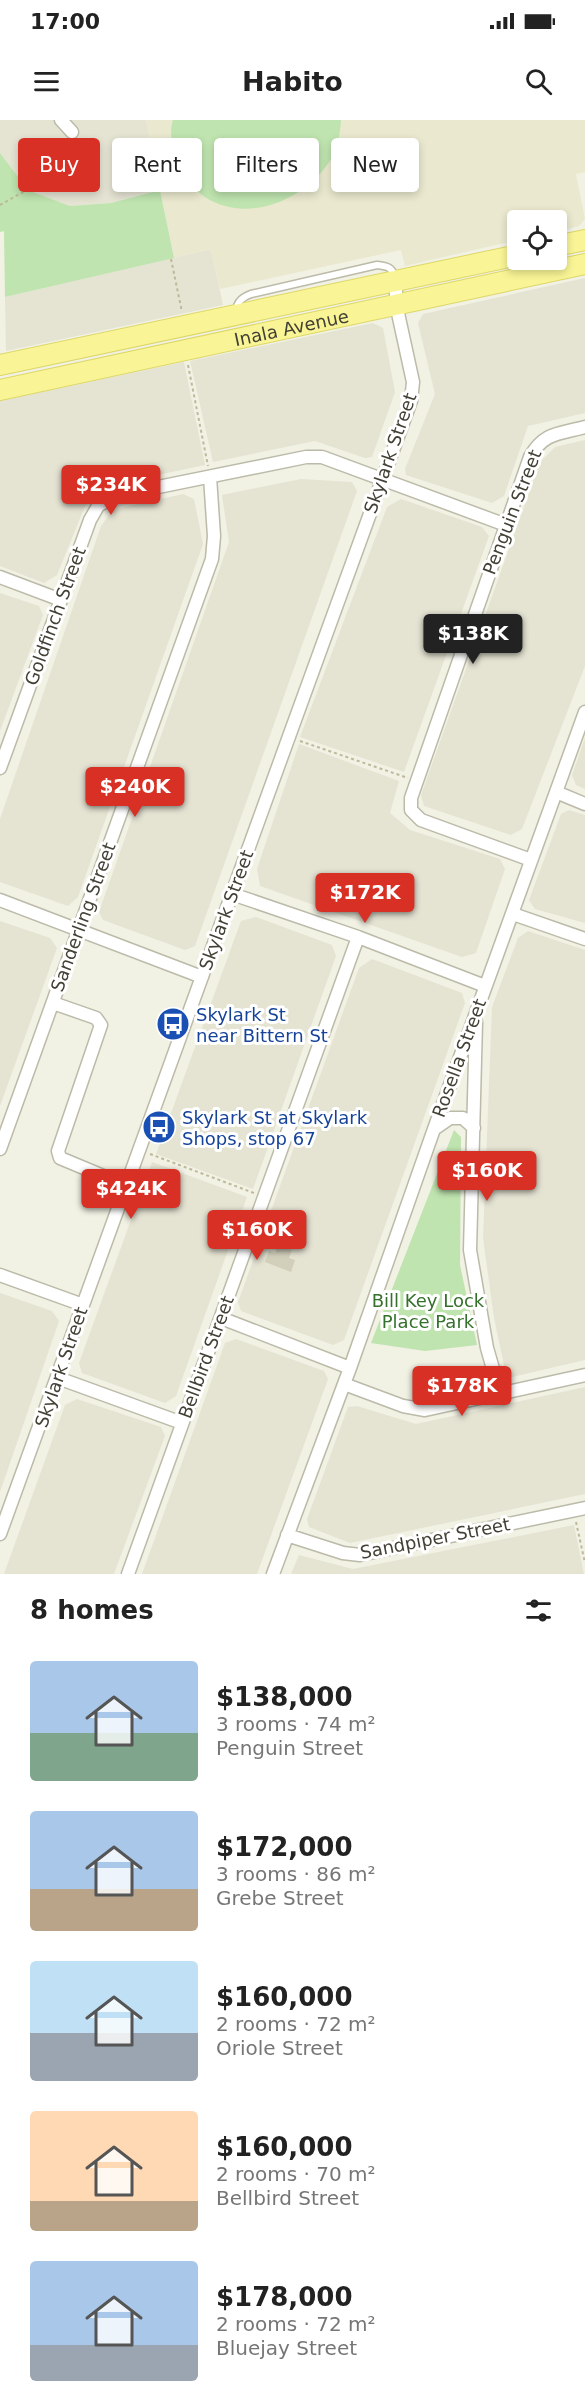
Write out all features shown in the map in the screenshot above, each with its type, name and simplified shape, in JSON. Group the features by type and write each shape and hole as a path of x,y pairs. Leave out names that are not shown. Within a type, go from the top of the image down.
{"main road":[{"path":"567,244 585,240"},
{"name":"Inala Avenue","path":"0,365 507,257"},
{"name":"Inala Avenue","path":"0,390 585,264"}],"street":[{"path":"61,120 72,132"},
{"name":"Skylark Street","path":"0,1534 58,1378 82,1305 141,1151 413,391 396,304 396,281"},
{"name":"Penguin Street","path":"531,860 421,820 411,810 411,798 530,457 539,442 555,434 585,428"},
{"name":"Goldfinch Street","path":"0,768 90,520 98,506 114,496 306,457 321,457 506,525"},
{"name":"Sanderling Street","path":"0,1149 212,559 214,536 210,477"},
{"path":"0,577 61,600"},
{"name":"Rosella Street","path":"273,1574 350,1368 585,712"},
{"path":"556,792 585,804"},
{"path":"232,894 358,937 485,986"},
{"path":"0,900 202,977"},
{"path":"513,914 585,939"},
{"name":"Bellbird Street","path":"128,1574 358,937"},
{"path":"53,1003 96,1018 101,1025 58,1150 60,1158 127,1186"},
{"path":"476,1012 470,1250 487,1348 500,1393"},
{"path":"434,1129 450,1118 463,1118 474,1128"},
{"path":"0,1275 82,1305"},
{"path":"221,1318 350,1368"},
{"path":"344,1384 403,1406 425,1410 585,1375"},
{"path":"58,1378 182,1423"},
{"name":"Sandpiper Street","path":"287,1534 343,1553 360,1555 579,1509"}],"path":[{"path":"0,205 41,182 50,172 72,132"},
{"path":"171,259 183,315"},
{"path":"185,351 210,477"},
{"path":"289,737 416,781"},
{"path":"141,1151 264,1197"},
{"path":"579,1509 585,1563"}],"shaded area":[{"path":"0,120 146,120 150,138 112,138 112,192 152,192 111,203 70,206 33,192 100,192 100,138 18,138 18,177 0,153"},
{"path":"146,120 585,120 585,172 576,174 585,219 579,226 567,229 567,210 507,210 507,242 405,266 401,250 220,289 210,249 174,258 161,192 202,192 202,138 150,138"},
{"path":"211,249 223,305 6,351 5,297"},
{"path":"585,278 585,413 528,426 504,496 492,503 406,475 405,469 435,394 418,323 423,314"},
{"path":"373,323 383,328 395,392 372,457 365,458 315,441 213,462 190,361"},
{"path":"184,362 205,465 92,489 57,575 44,583 0,566 0,401"},
{"path":"585,440 585,666 522,829 511,835 424,806 421,795 540,462 555,447"},
{"path":"301,479 352,482 357,491 195,946 185,950 103,920 99,912 229,542 222,495"},
{"path":"183,494 194,499 203,544 78,897 68,906 0,882 0,819 101,526 113,510"},
{"path":"401,499 482,527 489,536 404,772 300,737 387,507"},
{"path":"0,593 39,606 43,615 0,731"},
{"path":"585,738 585,789 576,785 572,775"},
{"path":"299,744 399,781 390,813 410,830 500,859 505,869 476,953 462,957 260,886 257,869"},
{"path":"569,810 585,815 585,923 535,909 529,900 561,814"},
{"path":"256,917 332,945 336,956 253,1189 156,1154 241,921"},
{"path":"0,921 50,938 57,948 0,1106"},
{"path":"528,931 585,950 585,1360 512,1377 506,1374 494,1318 483,1238 492,1007 518,938"},
{"path":"372,959 462,993 465,1003 344,1340 333,1345 241,1311 238,1302 359,968"},
{"path":"152,1162 247,1197 176,1396 165,1403 82,1373 79,1363"},
{"path":"0,1293 52,1311 59,1321 0,1492"},
{"path":"236,1339 324,1371 328,1379 257,1574 142,1574 225,1343"},
{"path":"585,1387 585,1494 350,1543 309,1527 307,1519 348,1407 357,1406 416,1424"},
{"path":"77,1399 161,1427 165,1436 114,1574 4,1574 65,1405"},
{"path":"574,1525 584,1574 291,1574 299,1555 353,1569"}],"green space":[{"path":"173,120 341,120 338,138 331,138 331,158 319,175 319,138 214,138 214,192 299,192 279,202 255,208 231,207 209,200 200,192 202,192 202,138 172,138"},
{"path":"0,153 18,177 18,192 33,192 70,206 111,203 160,192 174,258 5,297 4,231 0,232"},
{"name":"Bill Key Lock Place Park","path":"454,1130 461,1137 460,1265 477,1345 425,1351 371,1343"}],"building":[{"path":"278,1245 292,1250 289,1258 295,1260 291,1272 265,1262 269,1251 275,1253"}],"place":[{"name":"Skylark St near Bittern St","path":"173,1024"},
{"name":"Skylark St at Skylark Shops, stop 67","path":"159,1127"}]}
